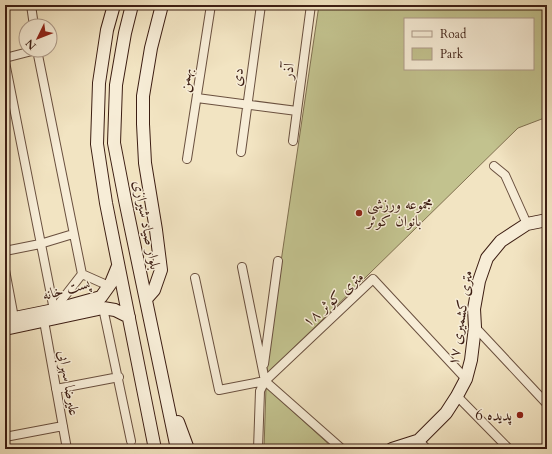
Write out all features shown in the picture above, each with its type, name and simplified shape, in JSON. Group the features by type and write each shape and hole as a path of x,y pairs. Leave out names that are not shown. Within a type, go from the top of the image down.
{"street":[{"path":"31,5 33,18"},
{"path":"114,5 107,30 99,83 97,144 106,203 155,449"},
{"name":"بلوار صیاد شیرازی","path":"132,5 125,33 116,92 114,143 177,449"},
{"path":"146,299 154,290 160,270 156,230 146,163 143,124 143,96 151,48 162,5"},
{"name":"بهمن","path":"187,159 211,5"},
{"name":"دی","path":"241,152 261,5"},
{"name":"آذر","path":"293,141 311,5"},
{"path":"5,58 18,55"},
{"path":"38,58 82,274"},
{"path":"5,62 54,310"},
{"path":"196,98 297,112"},
{"path":"494,166 505,175 527,224"},
{"path":"106,203 125,200"},
{"name":"۱۷ متری کشمیری","path":"418,446 446,413 466,379 471,360 475,327 474,309 479,281 487,258 501,241 527,224 547,220"},
{"path":"5,251 40,244 73,234"},
{"path":"263,371 278,261"},
{"name":"پست خانه","path":"9,319 54,310 102,303 118,266"},
{"path":"242,267 265,381 342,449"},
{"path":"5,270 9,319"},
{"path":"82,274 109,286"},
{"path":"54,310 82,274"},
{"path":"195,278 219,390 265,381"},
{"name":"۱۸ متری کوثر","path":"265,381 373,279 466,379"},
{"path":"5,329 44,321 102,303 129,317"},
{"path":"102,303 131,442"},
{"name":"علیرضا سهرابی","path":"44,321 68,449"},
{"path":"475,327 547,404"},
{"path":"56,389 118,377"},
{"path":"258,449 260,391 265,381"},
{"path":"163,382 188,449"},
{"path":"143,391 148,449"},
{"path":"457,396 509,449"},
{"path":"5,437 63,426"},
{"path":"392,449 418,446"}],"green space":[{"name":"مجموعه ورزشی بانوان کوثر","path":"319,5 547,5 547,99 543,103 547,108 547,117 518,128 268,373 266,363"},
{"path":"266,387 334,449 264,449"}],"place":[{"name":"مجموعه ورزشی بانوان کوثر","path":"359,213"},
{"name":"پدیده 6","path":"520,415"}]}
